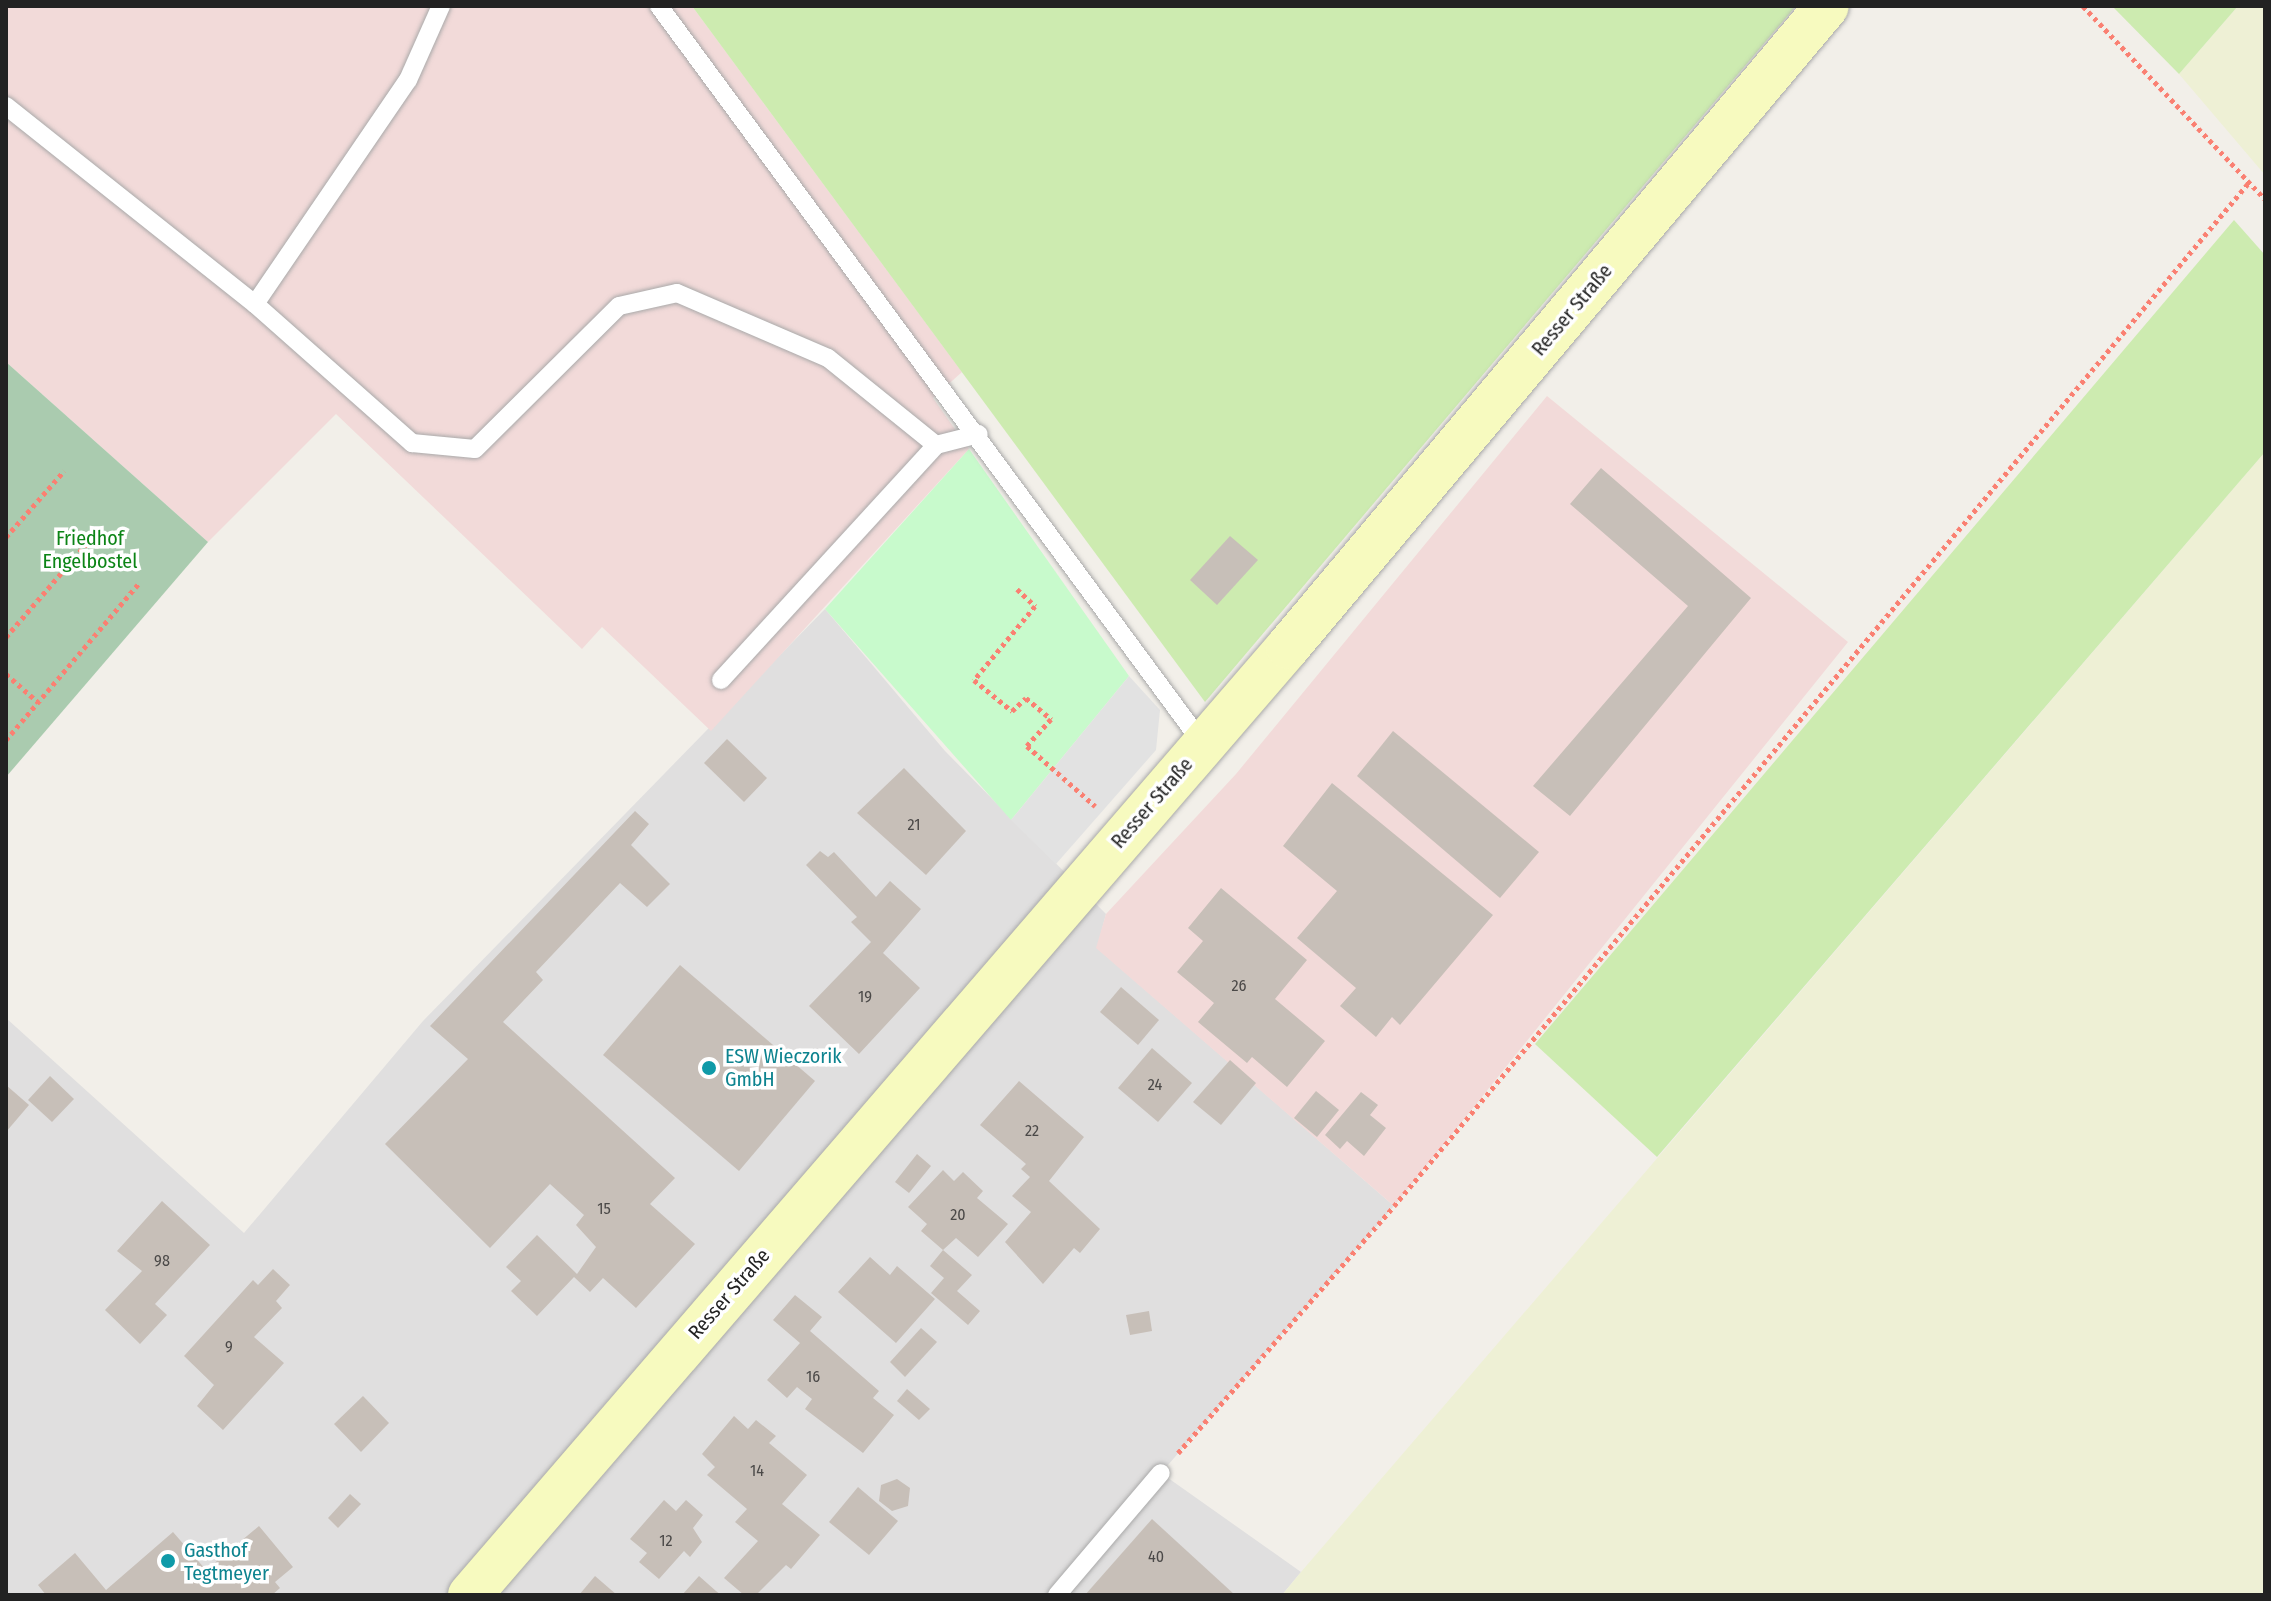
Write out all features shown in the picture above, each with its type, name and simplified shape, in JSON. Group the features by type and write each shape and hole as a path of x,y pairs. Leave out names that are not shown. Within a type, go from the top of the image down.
{"main road":[{"name":"Resser Straße","path":"470,1595 1203,744 1827,6"}],"lane":[{"path":"255,304 408,80 441,6"},
{"path":"659,6 979,434 1203,744"},
{"path":"6,106 255,304 412,443 475,449 619,306 677,293 828,358 936,445"},
{"path":"721,680 936,445 979,434"},
{"path":"1057,1595 1161,1473"}],"path":[{"path":"2083,6 2265,199"},
{"path":"1161,1473 1404,1194 2250,181"},
{"path":"6,537 64,471"},
{"path":"6,637 94,535"},
{"path":"6,740 140,582"},
{"path":"1017,589 1035,606 974,680 1012,711 1026,698 1051,719 1027,746 1126,834"},
{"path":"6,674 38,702"}],"shaded area":[{"path":"6,6 692,6 962,372 933,398 969,449 711,731 602,627 582,649 336,414 208,542 6,362"},
{"path":"1547,396 1848,642 1394,1206 1096,948 1106,914 1236,774"},
{"path":"825,609 945,751 1106,914 1097,948 1394,1206 1161,1473 1301,1572 1282,1595 6,1595 6,1018 244,1233 423,1021"},
{"path":"1129,676 1160,710 1156,750 1056,864 1011,820"}],"green space":[{"path":"692,6 1796,6 1205,702"},
{"path":"2112,6 2238,6 2179,74"},
{"path":"2238,6 2265,6 2265,175 2179,74"},
{"path":"2234,220 2265,255 2265,452 1657,1157 1535,1044"},
{"name":"Friedhof Engelbostel","path":"6,362 208,542 6,777"},
{"path":"969,449 1129,676 1011,820 825,609"},
{"path":"2265,452 2265,1595 1282,1595 1301,1572"}],"building":[{"path":"1601,468 1751,598 1570,816 1533,786 1688,606 1570,504"},
{"path":"1230,536 1258,560 1217,605 1190,580"},
{"path":"1393,731 1539,852 1500,898 1357,776"},
{"path":"727,739 767,778 744,802 704,763"},
{"path":"904,768 966,831 926,875 857,813"},
{"path":"1332,783 1493,915 1400,1025 1392,1017 1376,1037 1340,1006 1356,988 1297,938 1337,891 1283,846"},
{"path":"635,811 649,824 631,845 670,884 647,907 620,883 536,972 543,980 503,1022 675,1178 650,1204 695,1244 636,1308 603,1278 590,1292 574,1277 537,1316 511,1291 521,1281 506,1267 537,1235 577,1274 596,1247 576,1225 584,1215 550,1184 490,1248 385,1144 468,1059 430,1026"},
{"path":"820,851 828,857 834,852 876,897 890,881 921,909 883,953 920,988 859,1054 809,1006 871,942 851,922 857,917 806,865"},
{"path":"1221,888 1307,960 1275,999 1325,1041 1287,1087 1252,1057 1247,1063 1198,1022 1214,1003 1177,972 1203,941 1188,928"},
{"name":"ESW Wieczorik GmbH","path":"680,965 815,1081 739,1171 603,1055"},
{"path":"1121,987 1159,1020 1138,1045 1100,1012"},
{"path":"1152,1048 1192,1083 1158,1122 1118,1088"},
{"path":"1230,1060 1256,1083 1221,1125 1193,1102"},
{"path":"50,1076 74,1099 52,1122 28,1100"},
{"path":"1019,1081 1084,1137 1049,1181 1100,1229 1080,1253 1074,1248 1043,1284 1005,1242 1031,1212 1012,1196 1030,1177 1021,1169 1026,1164 980,1125"},
{"path":"6,1085 29,1105 6,1132"},
{"path":"1316,1091 1339,1110 1317,1137 1294,1118"},
{"path":"1361,1092 1378,1105 1370,1115 1386,1128 1364,1156 1347,1141 1340,1149 1325,1135"},
{"path":"917,1154 931,1166 909,1193 895,1182"},
{"path":"943,1170 954,1181 963,1172 983,1191 977,1198 1008,1224 978,1257 956,1238 943,1250 921,1231 927,1224 908,1207"},
{"path":"162,1201 210,1245 155,1304 167,1315 140,1344 105,1310 142,1271 117,1251"},
{"path":"943,1250 972,1275 957,1291 980,1311 968,1325 931,1293 944,1278 930,1266"},
{"path":"870,1257 890,1275 897,1266 935,1299 896,1343 838,1292"},
{"path":"273,1269 290,1285 276,1301 282,1308 254,1337 284,1363 223,1430 197,1406 214,1385 184,1356 253,1280 258,1285"},
{"path":"795,1295 822,1317 810,1331 879,1391 873,1398 894,1415 863,1453 805,1409 812,1399 797,1387 787,1398 767,1380 800,1343 773,1320"},
{"path":"1149,1311 1152,1331 1130,1335 1126,1315"},
{"path":"921,1328 937,1342 905,1377 890,1362"},
{"path":"907,1389 930,1409 919,1420 897,1401"},
{"path":"363,1396 389,1423 361,1452 334,1424"},
{"path":"734,1416 748,1429 756,1420 776,1436 769,1443 807,1475 782,1504 820,1535 791,1569 786,1565 756,1595 744,1595 724,1578 758,1541 735,1522 747,1509 707,1475 715,1467 702,1454"},
{"path":"897,1479 910,1488 908,1506 892,1511 879,1501 881,1485"},
{"path":"858,1487 898,1521 869,1555 829,1522"},
{"path":"350,1494 361,1504 338,1528 328,1518"},
{"path":"664,1500 676,1511 686,1500 703,1515 693,1528 702,1542 690,1557 684,1551 659,1579 639,1562 647,1553 630,1539"},
{"path":"1152,1519 1235,1595 1085,1595"},
{"name":"Gasthof Tegtmeyer","path":"259,1526 293,1567 275,1582 280,1588 272,1595 46,1595 38,1585 75,1553 106,1590 173,1532 206,1570"},
{"path":"595,1576 617,1595 579,1595"},
{"path":"699,1576 716,1591 721,1595 682,1595"}],"place":[{"name":"ESW Wieczorik GmbH","path":"709,1068"},
{"name":"Gasthof Tegtmeyer","path":"168,1561"}]}
